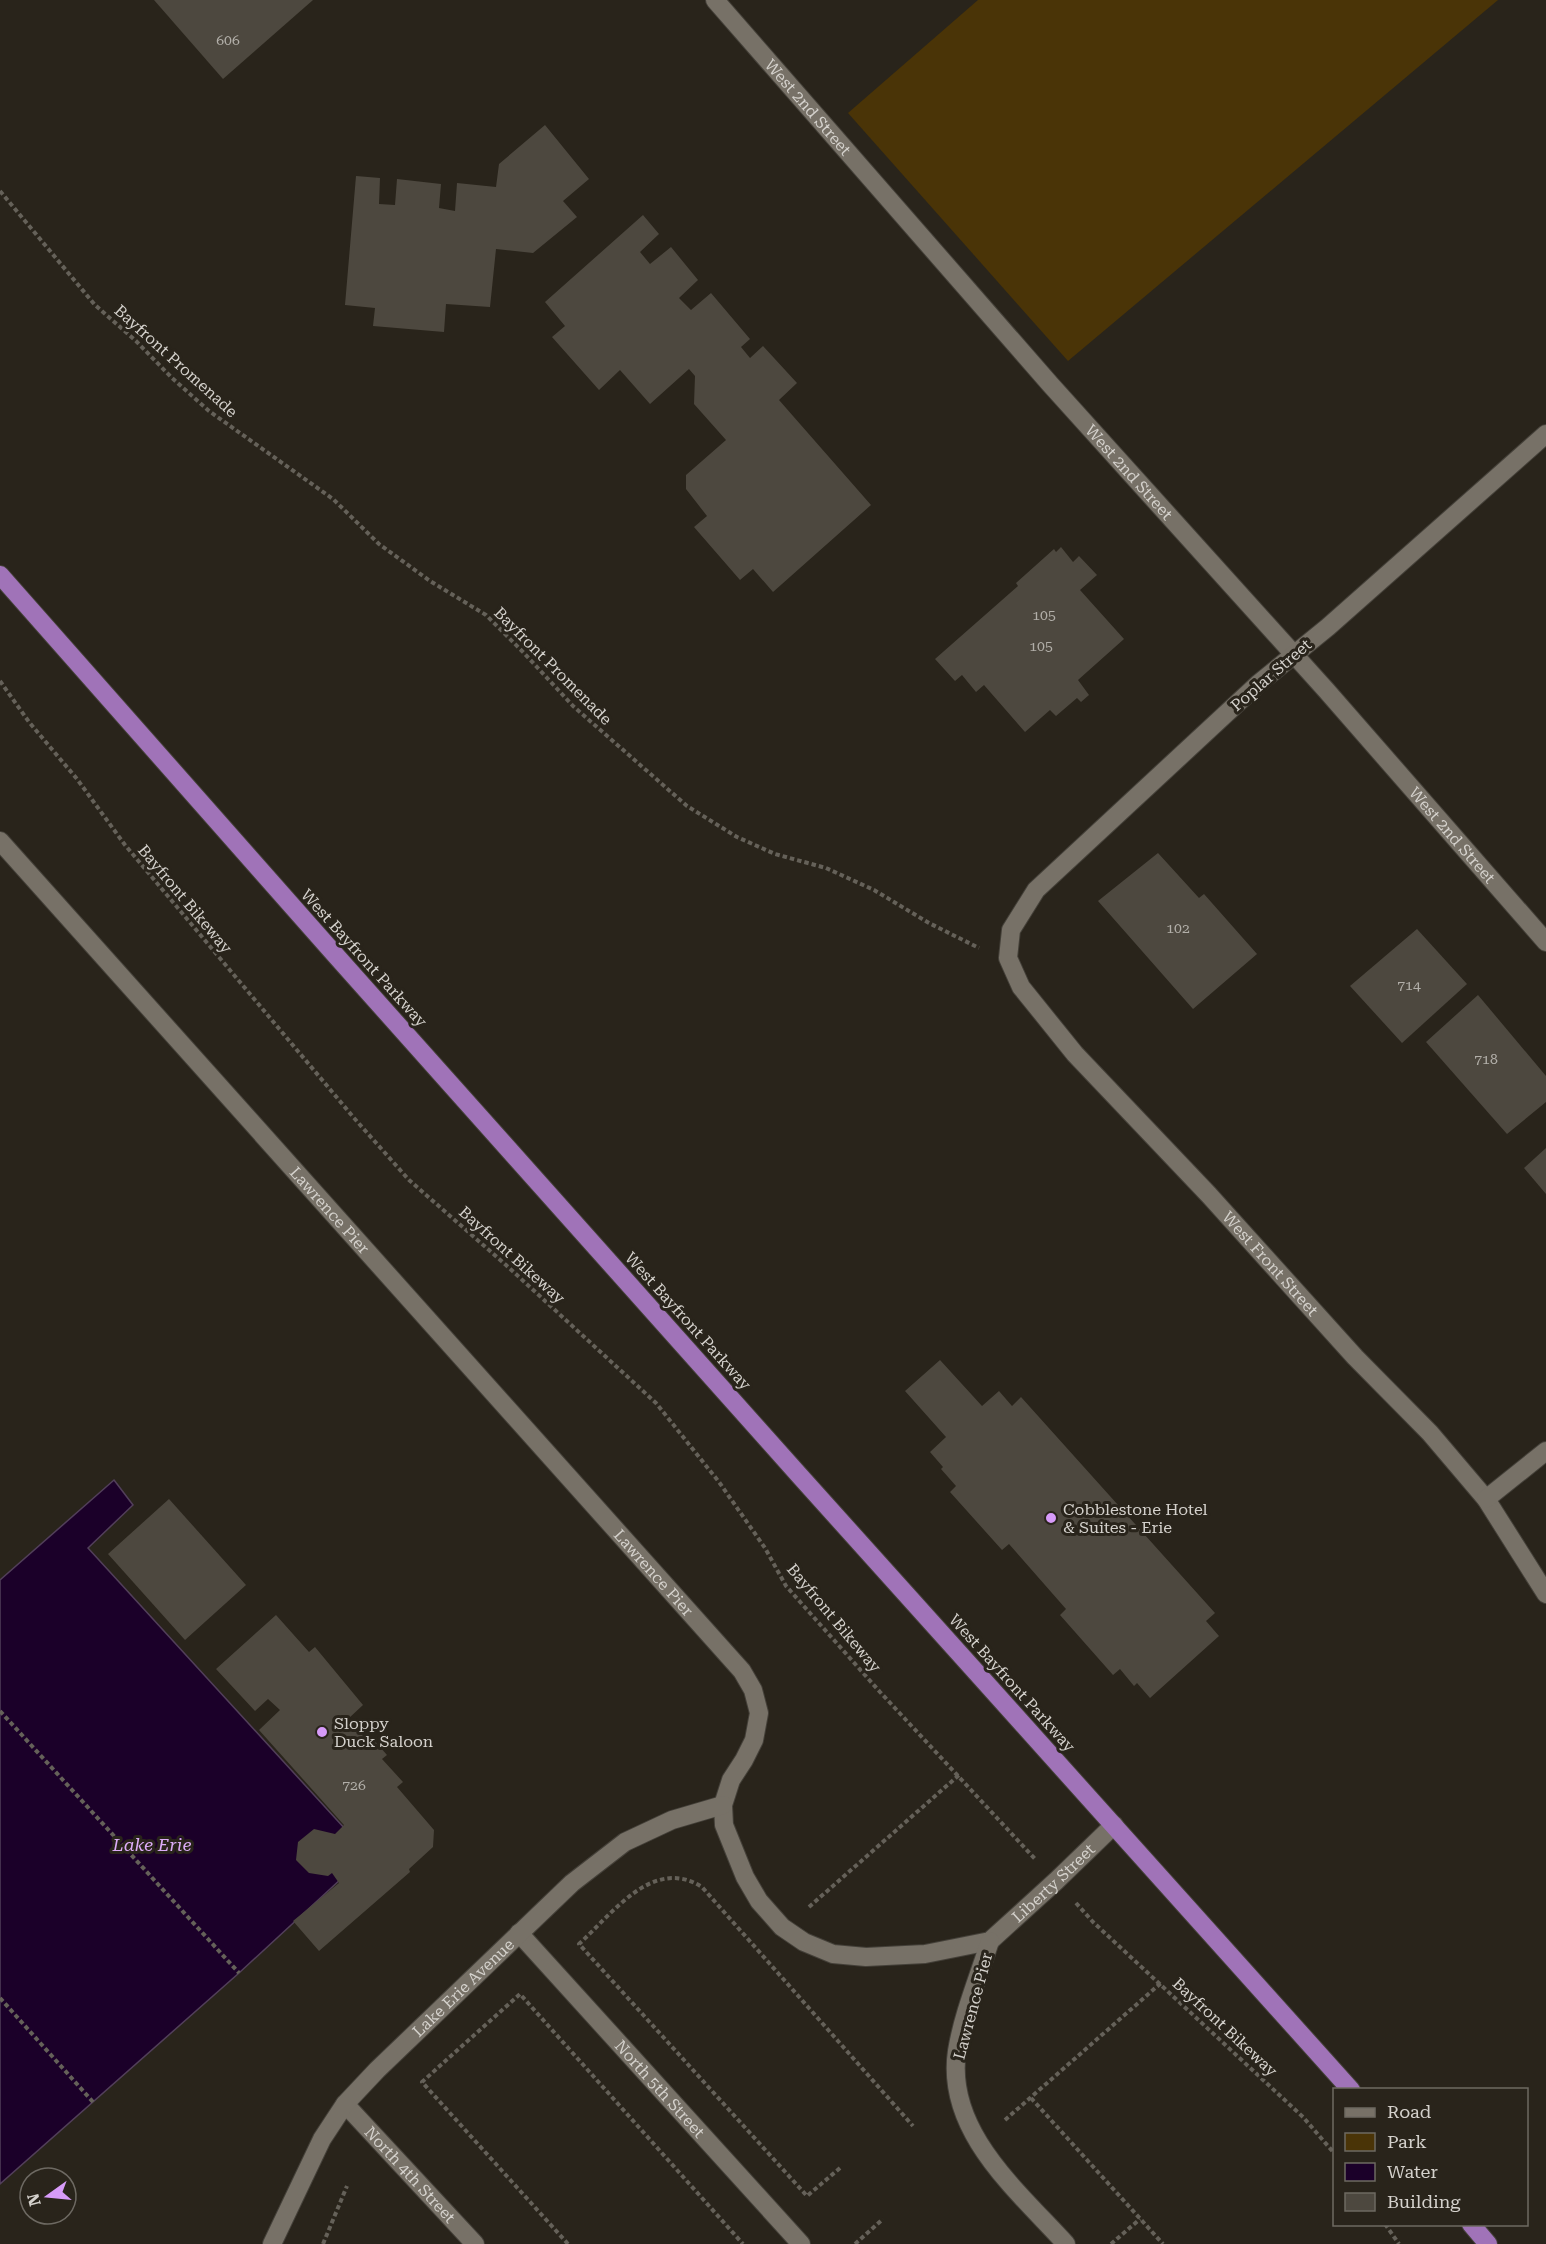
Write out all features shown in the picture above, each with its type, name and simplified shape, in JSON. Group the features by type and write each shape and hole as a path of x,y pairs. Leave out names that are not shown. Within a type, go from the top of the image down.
{"highway":[{"name":"West Bayfront Parkway","path":"0,575 797,1474 1349,2088"},
{"path":"1473,2226 1488,2244"}],"street":[{"name":"West 2nd Street","path":"715,0 1050,384 1293,654 1546,942"},
{"name":"Poplar Street","path":"1008,958 1011,930 1036,890 1258,684 1328,627 1546,434"},
{"name":"Lawrence Pier","path":"0,842 742,1671 753,1690 759,1713 754,1740 730,1780 723,1805 724,1825 731,1848 745,1877 759,1900 782,1926 804,1942 833,1954 866,1957 926,1954 990,1941 957,2051 956,2075 959,2099 968,2126 982,2151 1065,2244"},
{"name":"West Front Street","path":"1008,958 1021,987 1075,1054 1209,1195 1355,1357 1430,1433 1486,1499 1546,1594"},
{"path":"1486,1499 1546,1451"},
{"name":"Lake Erie Avenue","path":"272,2244 322,2139 345,2104 377,2070 572,1884 625,1842 672,1820 723,1805"},
{"name":"Liberty Street","path":"990,1941 1114,1825"},
{"name":"North 5th Street","path":"519,1933 801,2244"},
{"name":"North 4th Street","path":"345,2104 475,2244"}],"path":[{"name":"Bayfront Promenade","path":"0,191 95,305 136,341 194,398 237,432 333,499 379,543 430,581 486,615 573,706 687,806 737,837 775,854 826,868 874,890 970,945 1008,958"},
{"name":"Bayfront Bikeway","path":"0,681 29,722 77,779 125,845 354,1118 409,1180 506,1265 656,1403 719,1482 765,1548 786,1586 1015,1839"},
{"path":"0,1711 239,1973"},
{"path":"809,1907 959,1775"},
{"path":"840,2168 807,2196 579,1944 641,1886 678,1877 690,1879 702,1887 913,2126"},
{"name":"Bayfront Bikeway","path":"1093,1922 1303,2117 1333,2151"},
{"path":"1005,2120 1161,1983"},
{"path":"568,2244 422,2082 520,1994 743,2244"},
{"path":"0,1998 93,2102"},
{"path":"1031,2098 1163,2244"},
{"path":"323,2244 347,2186"},
{"path":"855,2244 883,2218"},
{"path":"1111,2244 1140,2219"},
{"path":"1386,2226 1399,2244"}],"green space":[{"path":"978,0 1498,0 1068,361 848,113"}],"water":[{"name":"Lake Erie","path":"114,1480 133,1505 88,1548 368,1854 239,1973 0,2184 0,1580"}],"building":[{"path":"154,0 313,0 223,79"},
{"path":"545,125 589,179 563,201 577,217 533,253 496,249 490,307 446,304 444,332 373,326 375,308 345,305 356,176 380,178 379,204 395,205 397,179 441,184 439,208 455,211 457,183 496,187 499,164"},
{"path":"643,215 659,234 640,252 650,264 671,247 698,280 679,298 691,310 711,293 750,339 741,347 750,358 763,346 797,383 779,400 871,505 773,592 753,569 740,580 694,527 707,516 686,489 686,475 726,440 694,404 695,376 689,369 650,404 620,370 599,390 552,337 565,326 545,302"},
{"path":"1061,547 1073,562 1079,556 1097,575 1080,590 1124,639 1078,680 1089,695 1081,702 1077,698 1056,716 1050,710 1025,732 984,685 976,692 962,675 955,681 935,659 1018,586 1016,583 1054,549 1056,552"},
{"path":"1158,853 1199,898 1204,894 1257,954 1193,1009 1098,901"},
{"path":"1417,929 1467,984 1402,1043 1350,986"},
{"path":"1478,995 1546,1076 1546,1102 1507,1134 1426,1042"},
{"path":"1546,1148 1546,1194 1524,1168"},
{"name":"Cobblestone Hotel & Suites - Erie","path":"940,1360 982,1406 999,1391 1012,1406 1021,1397 1215,1613 1206,1621 1219,1636 1150,1698 1137,1683 1134,1686 1120,1669 1113,1675 1060,1615 1066,1609 1009,1544 1002,1550 950,1492 956,1486 930,1452 946,1437 905,1391"},
{"path":"169,1499 246,1585 185,1640 108,1554"},
{"path":"276,1615 309,1652 315,1647 363,1705 348,1719 369,1743 373,1739 387,1755 382,1759 403,1782 397,1787 434,1830 433,1847 409,1869 410,1872 319,1951 293,1921 339,1883 332,1873 328,1876 309,1873 296,1860 298,1842 314,1829 335,1834 344,1825 259,1730 280,1710 268,1699 255,1711 216,1669"}],"place":[{"name":"Cobblestone Hotel & Suites - Erie","path":"1051,1518"},
{"name":"Sloppy Duck Saloon","path":"322,1732"}]}
